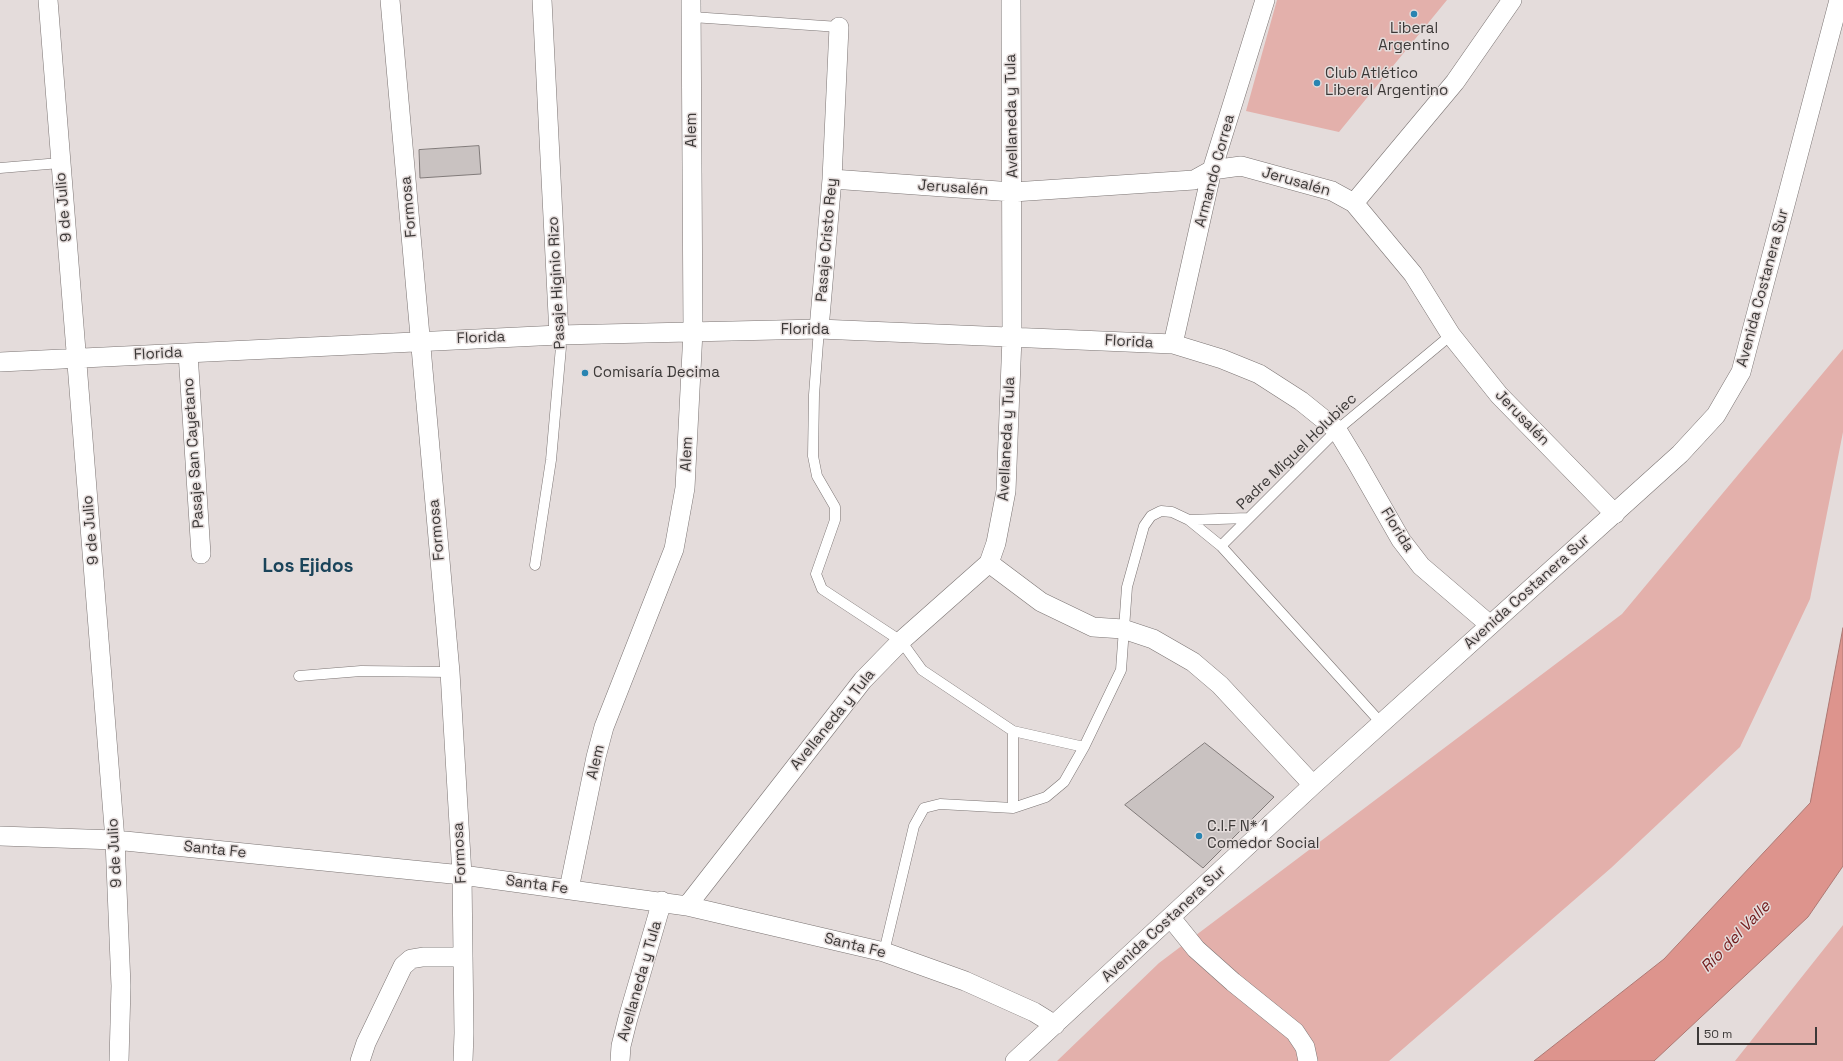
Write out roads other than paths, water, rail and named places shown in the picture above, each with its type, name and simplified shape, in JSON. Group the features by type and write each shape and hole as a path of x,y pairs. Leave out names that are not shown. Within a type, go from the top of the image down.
{"street":[{"name":"9 de Julio","path":"48,0 115,840 122,986 119,1061"},
{"name":"Formosa","path":"390,0 450,672 462,875 463,1061"},
{"name":"Pasaje Higinio Rizo","path":"542,0 559,335"},
{"name":"Avellaneda y Tula","path":"687,906 863,680 901,641 989,563 996,543 1006,491 1012,337 1013,192 1011,0"},
{"name":"Armando Correa","path":"1173,344 1212,170 1265,0"},
{"path":"1354,203 1455,82 1512,0"},
{"name":"Avenida Costanera Sur","path":"1015,1061 1313,785 1615,514 1680,454 1716,415 1741,372 1839,0"},
{"name":"Alem","path":"569,890 596,757 604,727 674,549 686,488 693,331 691,8"},
{"name":"Pasaje Cristo Rey","path":"819,329 832,179 839,27"},
{"name":"Jerusalén","path":"832,179 1013,192 1194,180 1212,170 1241,166 1332,191 1354,203 1413,274 1451,335 1499,395 1615,514"},
{"name":"Florida","path":"0,362 559,335 819,329 1173,344 1222,359 1259,374 1301,401 1337,430 1358,463 1401,540 1413,556 1421,566 1490,625"},
{"name":"Pasaje San Cayetano","path":"188,353 201,554"},
{"path":"989,563 1041,602 1093,627 1123,629 1153,639 1193,662 1220,685 1313,785"},
{"name":"Santa Fe","path":"0,836 115,840 462,875 662,901 884,952 965,981 1034,1012 1055,1025"},
{"name":"Avellaneda y Tula","path":"620,1061 621,1046 628,1018 662,901"},
{"path":"1171,918 1196,949 1233,982 1295,1032 1305,1046 1308,1061"},
{"path":"360,1061 366,1043 403,966 411,959 423,957 463,958"}],"lane":[{"name":"Pasaje Cristo Rey","path":"691,8 839,27"},
{"path":"0,168 60,163"},
{"name":"Pasaje Cristo Rey","path":"819,329 814,395 814,456 817,476 835,506 835,520 816,574 822,589 901,641 922,670 1013,731 1084,747"},
{"name":"Pasaje Higinio Rizo","path":"535,565 551,460 561,347 559,335"},
{"name":"Padre Miguel Holubiec","path":"1221,546 1337,430 1451,335"},
{"path":"884,952 914,826 924,808 940,804 1013,808 1046,797 1064,782 1084,747 1121,670 1127,587 1144,526 1151,516 1160,510 1172,512 1189,520 1221,546 1382,724"},
{"path":"1189,520 1248,518"},
{"path":"299,676 361,671 450,672"},
{"path":"1013,731 1013,808"}],"water":[{"name":"Río del Valle","path":"1843,628 1843,866 1808,917 1654,1061 1534,1061 1664,959 1810,803"}],"place":[{"name":"Liberal Argentino","path":"1414,14"},
{"name":"Club Atlético Liberal Argentino","path":"1317,83"},
{"name":"Comisaría Decima","path":"585,373"},
{"name":"C.I.F N* 1 Comedor Social","path":"1199,836"}],"district":[{"name":"Los Ejidos","path":"308,567"}]}
